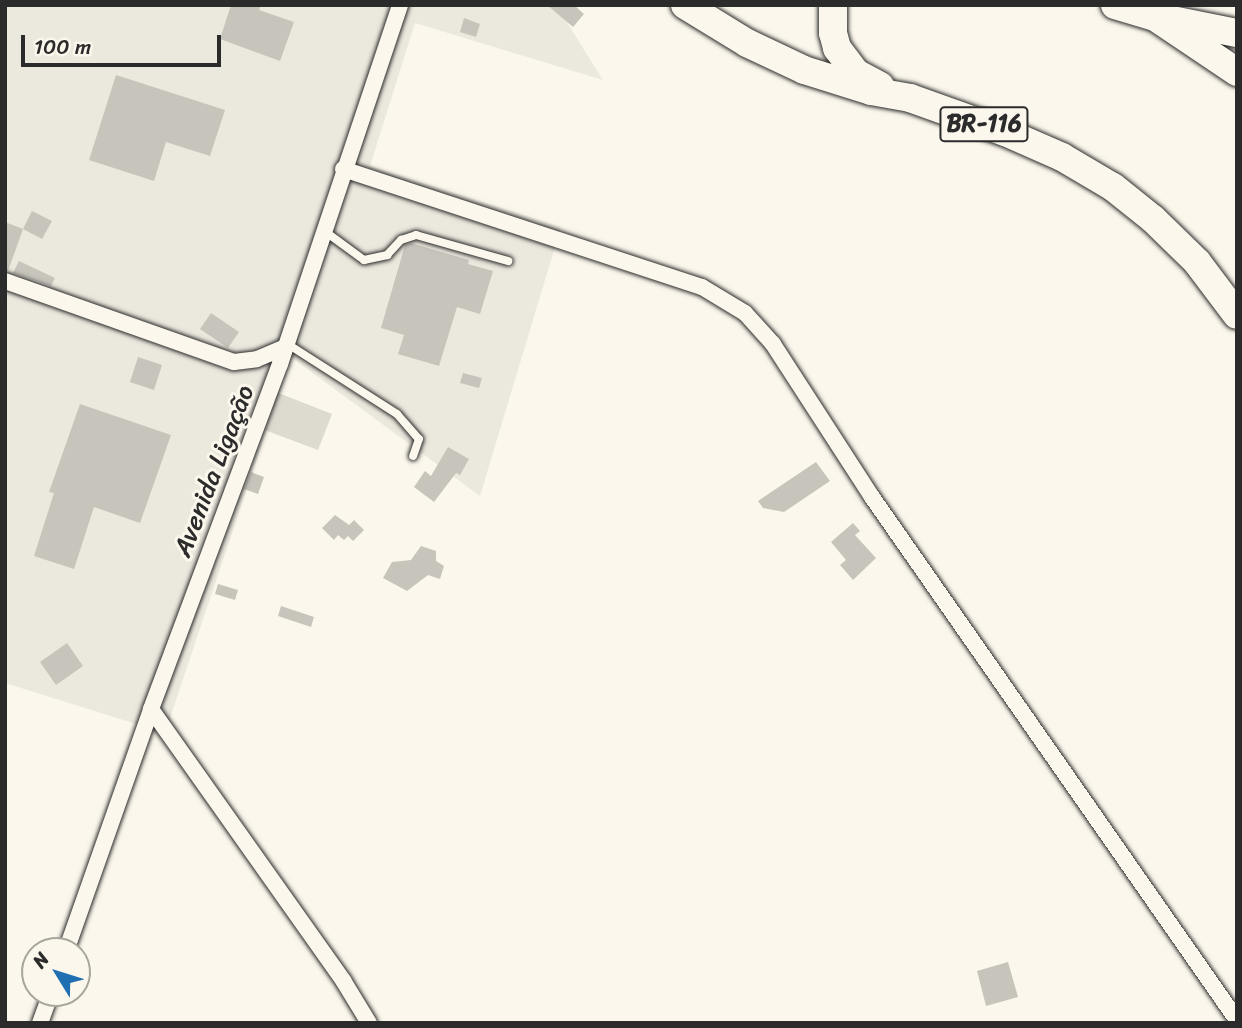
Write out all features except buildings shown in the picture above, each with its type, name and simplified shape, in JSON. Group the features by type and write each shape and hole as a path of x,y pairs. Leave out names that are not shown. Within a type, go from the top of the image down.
{"highway":[{"name":"BR-116","path":"685,5 747,44 804,70 871,91 910,98 1051,150 1113,187 1180,243 1219,288 1237,315"},
{"path":"834,5 832,33 844,60 856,73 910,98"},
{"path":"1115,5 1155,18 1237,33"},
{"path":"1155,18 1237,72"}],"street":[{"name":"Avenida Ligação","path":"71,937 151,709 285,345 400,5"},
{"path":"343,169 702,287 745,313 773,344 880,509 1237,1020"},
{"path":"5,281 234,362 257,359 285,345"},
{"path":"151,709 329,960 369,1023"}],"lane":[{"path":"323,230 365,260 387,255 401,240 416,235 508,261"},
{"path":"285,345 397,414 419,439 413,456"}],"shaded area":[{"path":"5,5 556,5 603,80 415,23 370,166 561,227 480,496 291,357 165,733 5,683"},
{"path":"276,392 332,414 318,450 262,429"}]}
